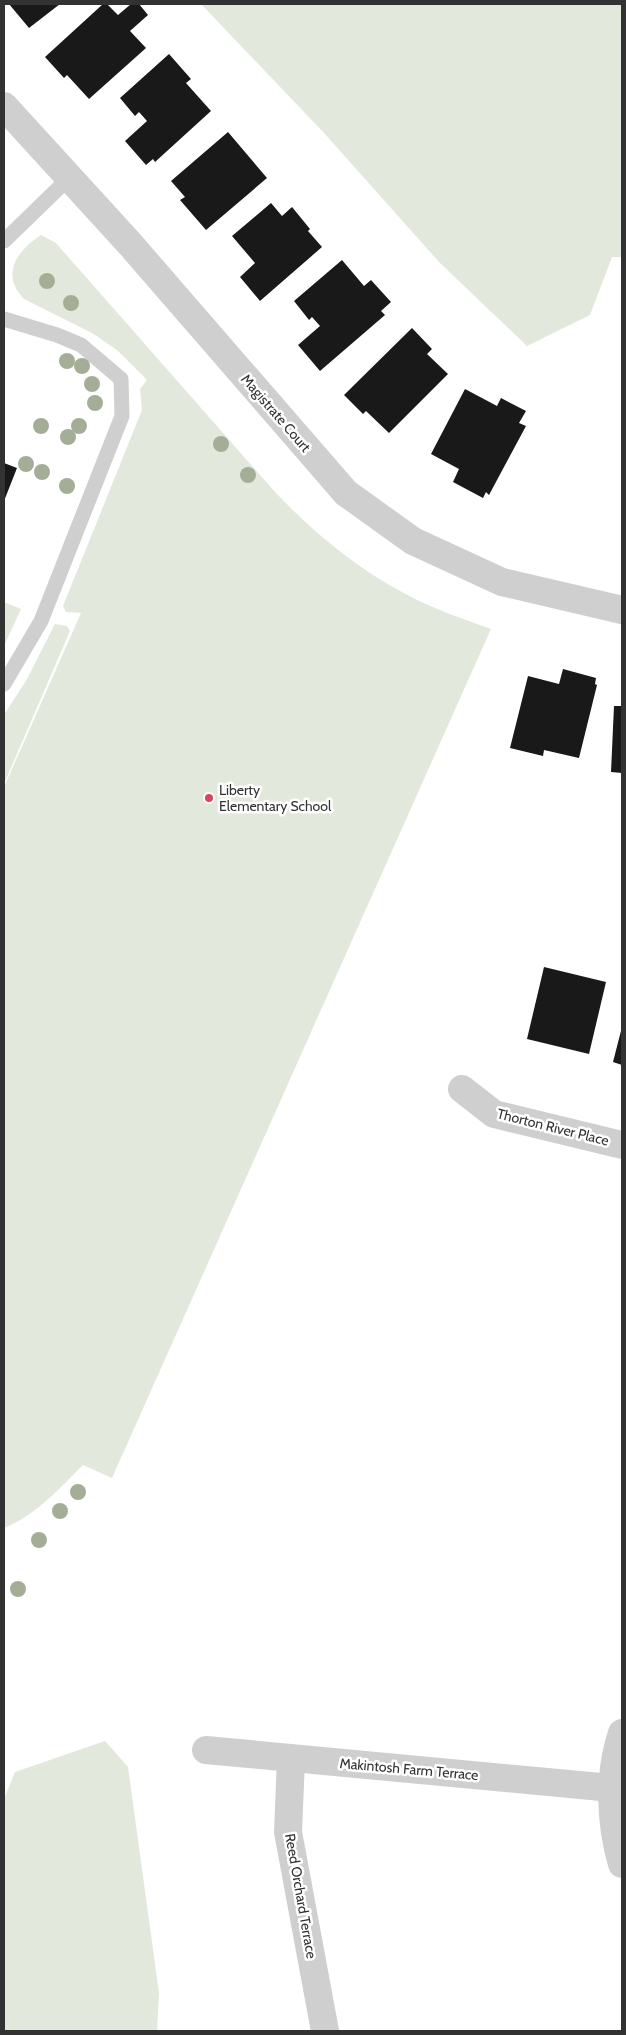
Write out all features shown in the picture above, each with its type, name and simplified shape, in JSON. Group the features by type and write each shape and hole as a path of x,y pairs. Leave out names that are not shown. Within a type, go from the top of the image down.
{"street":[{"name":"Magistrate Court","path":"4,106 137,251 346,493 413,542 502,582 622,610"},
{"name":"Thorton River Place","path":"462,1089 494,1114 622,1145"},
{"path":"622,1732 617,1749 612,1788 617,1845 622,1864"},
{"name":"Makintosh Farm Terrace","path":"206,1750 612,1788"},
{"name":"Reed Orchard Terrace","path":"292,1759 288,1832 325,2031"}],"lane":[{"path":"4,241 70,177"},
{"path":"4,319 57,335 81,345 121,379 122,416 41,621 4,684"}],"shaded area":[{"path":"201,4 622,4 622,257 612,257 590,315 527,346 440,263 325,134"},
{"name":"Liberty Elementary School","path":"41,235 56,243 275,492 304,521 351,560 402,592 435,608 491,629 112,1478 83,1465 37,1509 16,1523 4,1528 4,787 81,613 66,612 63,606 142,410 140,389 147,380 117,350 92,333 24,299 17,290 13,281 14,264 25,248"},
{"path":"4,602 21,609 4,646"},
{"path":"55,624 67,626 70,631 4,784 4,715 27,679"},
{"path":"105,1741 128,1767 159,1993 157,2031 4,2031 4,1799 15,1772"}],"building":[{"path":"9,4 60,4 29,28"},
{"path":"103,4 107,4 118,15 131,4 139,4 148,15 130,31 146,48 89,99 67,75 64,78 45,57"},
{"path":"169,54 191,79 186,83 211,111 155,162 153,159 146,165 125,141 147,121 139,112 135,116 120,98"},
{"path":"228,132 267,178 206,230 180,200 185,197 171,181"},
{"path":"271,203 282,216 292,207 310,229 308,231 322,247 260,301 240,277 255,263 232,236"},
{"path":"342,260 364,286 371,280 391,302 381,311 385,315 320,371 298,345 320,326 312,317 309,320 294,301"},
{"path":"412,328 432,349 427,354 448,374 389,433 366,411 363,414 344,395"},
{"path":"465,389 497,406 501,398 526,411 519,423 526,426 489,495 486,492 483,498 453,482 459,469 431,454"},
{"path":"4,463 17,468 4,501"},
{"path":"563,669 596,678 595,684 597,685 579,758 544,750 543,756 510,748 528,676 559,684"},
{"path":"614,706 622,706 622,773 611,772"},
{"path":"544,967 606,982 589,1054 527,1039"},
{"path":"622,1027 622,1065 613,1062"}],"place":[{"name":"Liberty Elementary School","path":"209,798"}]}
